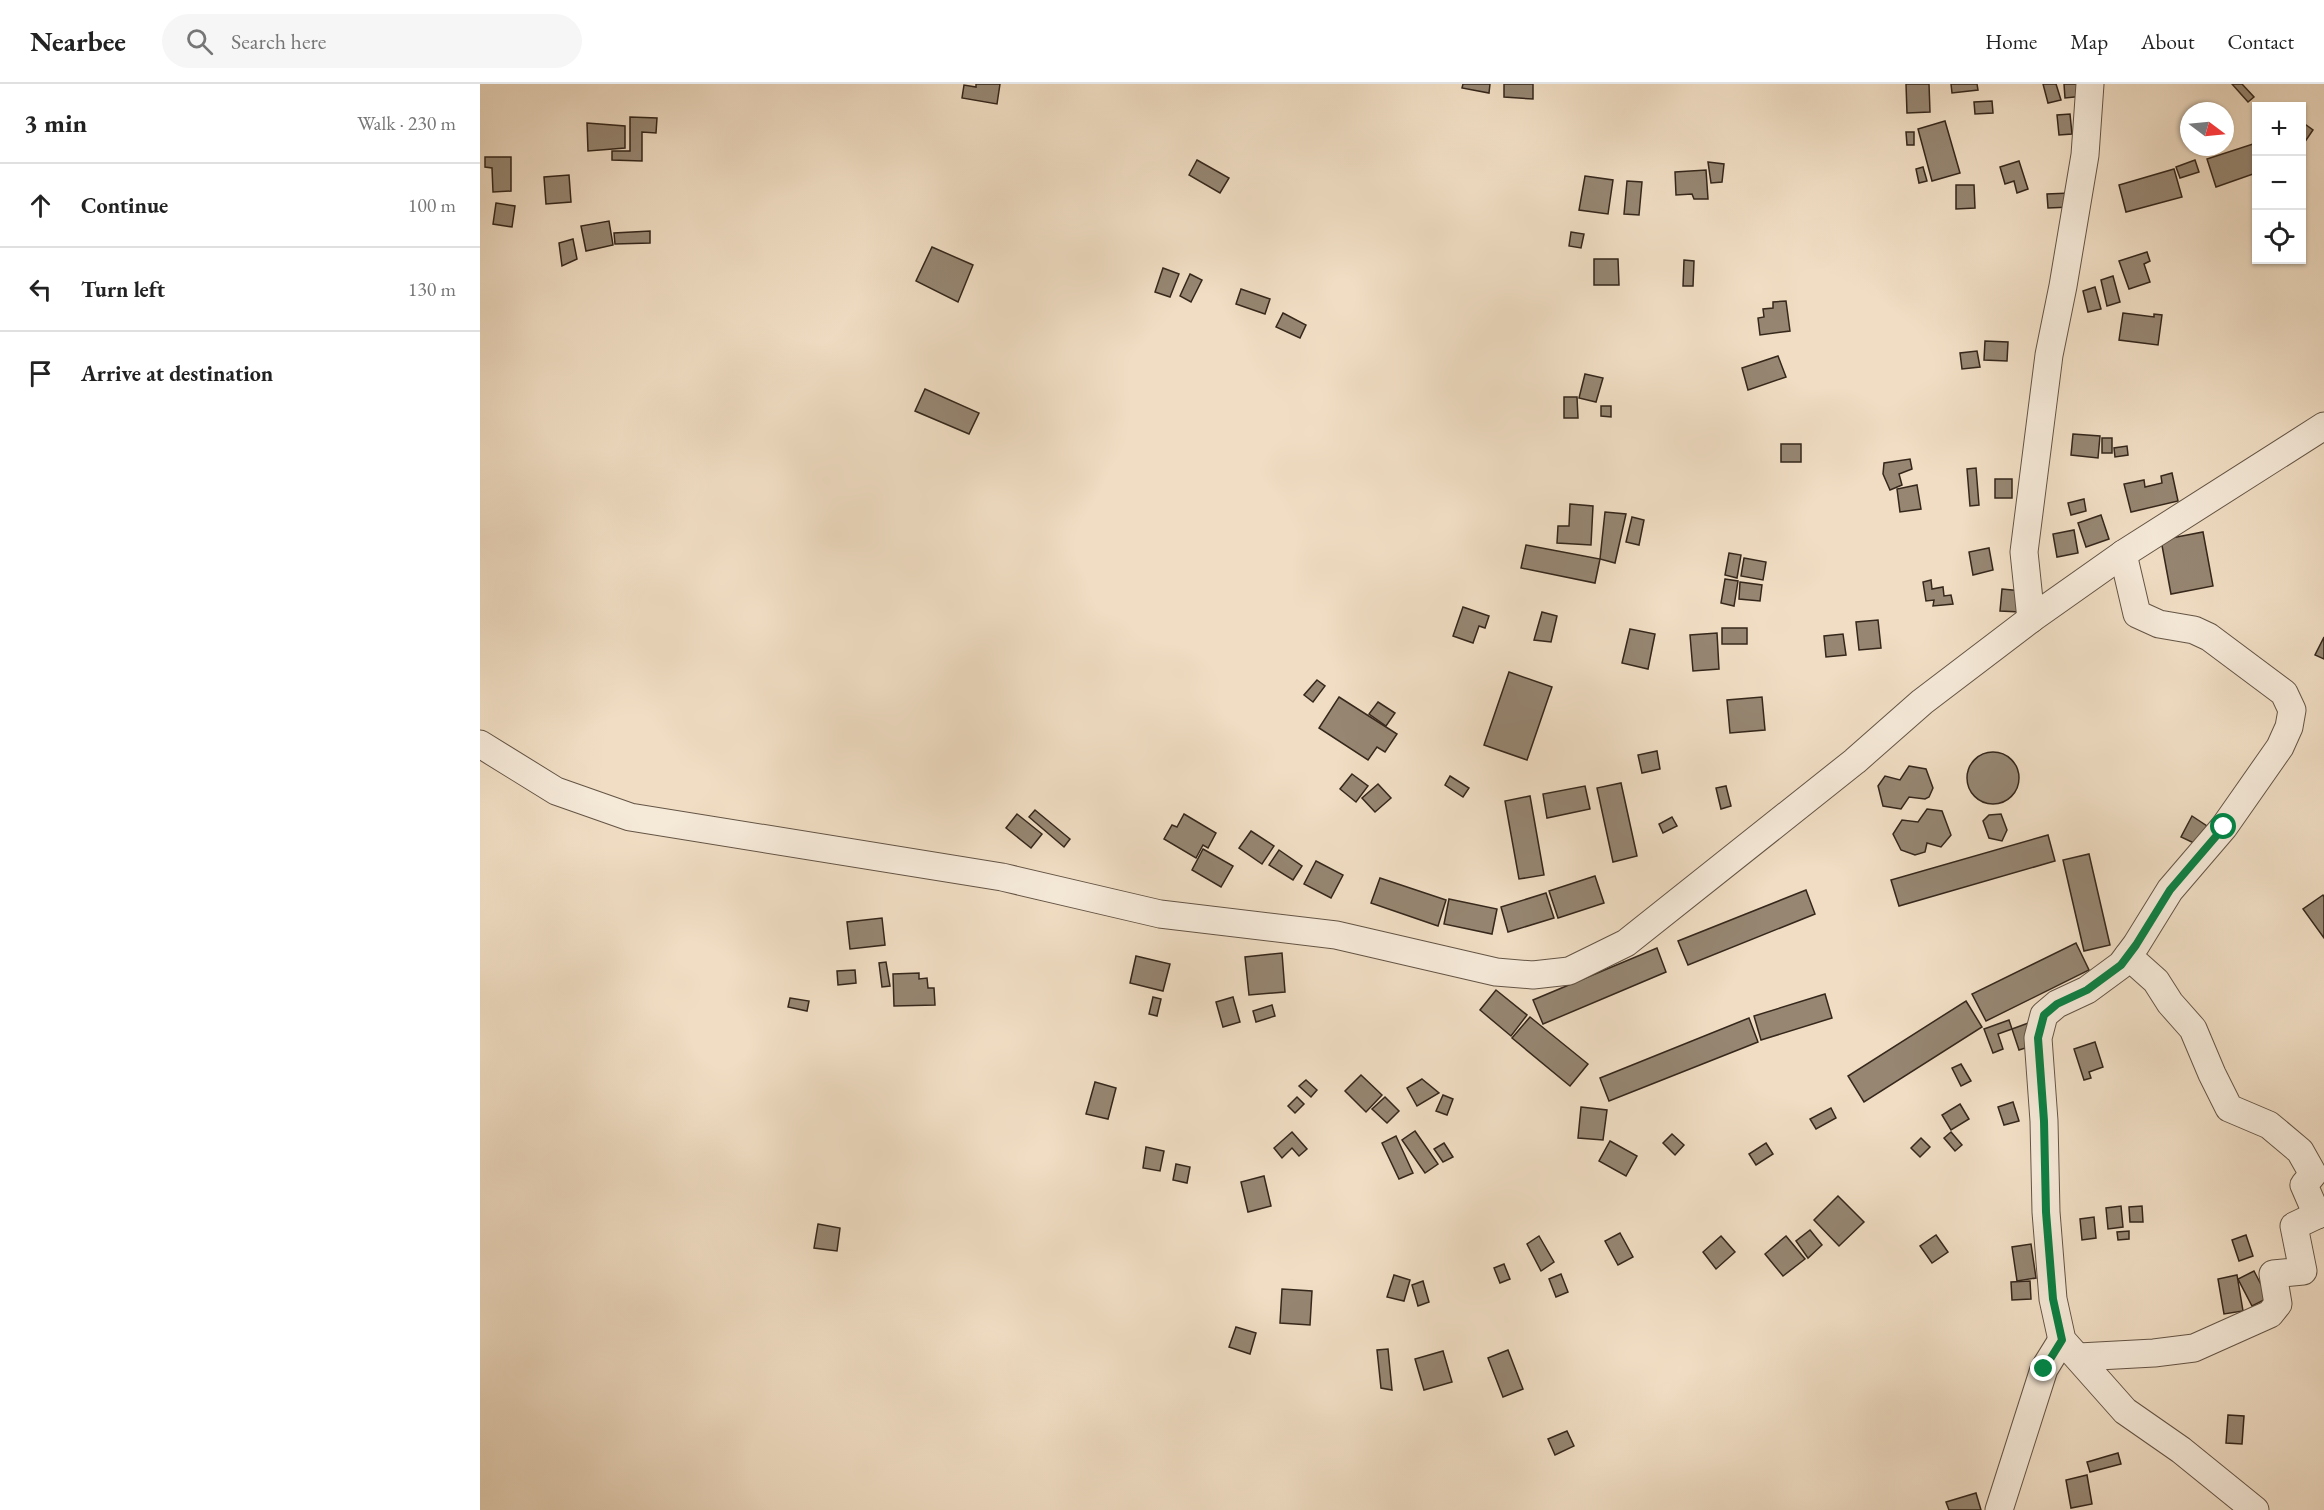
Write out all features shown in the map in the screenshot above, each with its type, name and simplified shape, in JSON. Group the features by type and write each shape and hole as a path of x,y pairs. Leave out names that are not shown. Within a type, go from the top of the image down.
{"street":[{"path":"2031,619 2024,552 2049,355 2085,155 2090,84"},
{"path":"480,744 556,791 630,817 1002,877 1160,914 1336,935 1496,972 1533,975 1569,971 1626,943 1855,761 1922,702 2031,619 2123,554 2324,426"},
{"path":"2123,554 2137,614 2159,624 2194,630 2209,637 2284,693 2292,710 2289,727 2280,747 2224,827 2170,890 2121,965 2087,990 2057,1004 2044,1015 2038,1038 2053,1299 2070,1348 2125,1411 2189,1456 2255,1510"},
{"path":"1999,1510 2044,1369 2070,1348 2154,1353 2194,1348 2270,1314 2278,1304 2273,1274 2303,1270 2294,1226 2320,1214 2304,1185 2313,1174 2300,1151 2269,1125 2229,1108 2193,1029 2169,1004 2156,981 2128,956"}],"building":[{"path":"976,84 1000,84 997,104 962,98 964,85 976,87"},
{"path":"1463,84 1490,84 1489,93 1462,88"},
{"path":"1504,84 1533,84 1533,99 1504,97"},
{"path":"1906,84 1929,84 1930,112 1907,113"},
{"path":"1951,84 1977,84 1978,90 1952,93"},
{"path":"2043,84 2056,84 2061,100 2048,103"},
{"path":"2064,84 2082,84 2084,96 2065,98"},
{"path":"2232,84 2242,84 2254,97 2248,102"},
{"path":"1992,101 1993,113 1975,114 1974,102"},
{"path":"2070,114 2072,134 2059,135 2057,115"},
{"path":"630,117 657,118 656,133 642,132 642,161 612,160 612,151 630,151"},
{"path":"1945,121 1960,173 1932,181 1918,129"},
{"path":"587,123 625,126 625,148 588,151"},
{"path":"2306,125 2313,130 2306,140"},
{"path":"1906,132 1914,132 1914,145 1907,145"},
{"path":"2252,144 2252,174 2216,187 2207,159 2216,156 2234,156 2234,150"},
{"path":"485,157 511,157 511,191 493,192 492,168 485,167"},
{"path":"1197,160 1229,178 1220,193 1189,175"},
{"path":"2195,160 2199,172 2180,178 2176,167"},
{"path":"2019,161 2028,189 2017,193 2014,181 2005,184 2000,167"},
{"path":"1708,162 1724,164 1722,182 1711,183"},
{"path":"1923,167 1927,181 1919,183 1916,169"},
{"path":"2174,169 2182,197 2126,212 2119,185"},
{"path":"1706,170 1708,199 1694,199 1692,194 1676,195 1675,172"},
{"path":"569,175 571,202 546,204 544,177"},
{"path":"1585,176 1613,180 1608,214 1579,210"},
{"path":"1627,181 1642,182 1639,215 1624,214"},
{"path":"1956,185 1974,185 1975,208 1956,209"},
{"path":"2070,193 2071,207 2048,208 2047,194"},
{"path":"496,203 515,206 512,227 493,224"},
{"path":"609,221 613,245 586,251 581,226"},
{"path":"650,231 650,243 615,244 614,233"},
{"path":"1571,232 1584,234 1581,248 1569,246"},
{"path":"573,239 577,259 562,266 559,243"},
{"path":"932,247 973,265 958,302 916,281"},
{"path":"2147,252 2150,261 2144,264 2150,282 2129,289 2119,261"},
{"path":"1594,259 1618,259 1619,285 1594,285"},
{"path":"1684,260 1694,261 1693,286 1683,286"},
{"path":"1163,268 1179,274 1170,297 1155,292"},
{"path":"1190,274 1202,280 1191,302 1180,296"},
{"path":"2113,276 2120,302 2107,306 2101,280"},
{"path":"2095,287 2101,309 2088,312 2083,291"},
{"path":"1241,289 1270,299 1265,314 1236,304"},
{"path":"1786,301 1790,331 1760,335 1758,318 1764,317 1763,309 1773,308 1773,302"},
{"path":"1283,313 1306,325 1300,338 1276,327"},
{"path":"2123,313 2154,317 2154,314 2162,315 2158,345 2119,340"},
{"path":"1985,341 2008,342 2007,361 1984,360"},
{"path":"1977,351 1980,367 1962,369 1960,353"},
{"path":"1778,356 1786,377 1748,390 1742,368"},
{"path":"1585,374 1603,378 1596,402 1579,398"},
{"path":"925,389 979,413 969,434 915,411"},
{"path":"1564,397 1577,397 1578,418 1564,418"},
{"path":"1601,406 1611,406 1611,417 1601,416"},
{"path":"2073,434 2100,436 2098,458 2071,455"},
{"path":"2102,438 2112,438 2112,453 2102,453"},
{"path":"1781,444 1801,444 1801,462 1781,462"},
{"path":"2127,446 2128,455 2115,457 2114,448"},
{"path":"1910,459 1912,469 1899,474 1902,485 1890,490 1883,474 1884,463"},
{"path":"1976,468 1979,505 1970,506 1967,469"},
{"path":"2172,473 2178,501 2131,512 2124,484 2144,480 2145,487 2162,483 2161,476"},
{"path":"1995,479 2012,479 2012,498 1995,498"},
{"path":"1917,485 1921,509 1900,512 1897,489"},
{"path":"2084,499 2086,511 2071,515 2068,503"},
{"path":"1570,504 1593,506 1591,545 1557,543 1558,526 1569,526"},
{"path":"1605,512 1626,514 1615,563 1600,559"},
{"path":"2101,515 2109,539 2086,547 2078,523"},
{"path":"1632,517 1644,520 1639,545 1626,542"},
{"path":"2074,530 2078,553 2057,557 2053,534"},
{"path":"2203,532 2213,586 2171,594 2161,540"},
{"path":"1526,545 1600,559 1595,583 1521,568"},
{"path":"1989,548 1993,570 1973,575 1969,552"},
{"path":"1729,553 1741,555 1737,578 1725,575"},
{"path":"1744,558 1766,562 1763,580 1741,576"},
{"path":"1725,579 1738,581 1734,606 1721,603"},
{"path":"1931,580 1932,589 1943,587 1944,596 1951,595 1953,604 1933,606 1934,600 1926,601 1923,582"},
{"path":"1740,582 1762,585 1760,601 1739,599"},
{"path":"2002,589 2022,591 2020,612 2000,611"},
{"path":"1463,607 1489,616 1485,628 1479,626 1473,643 1453,636"},
{"path":"1542,612 1557,616 1551,642 1534,640"},
{"path":"1878,620 1881,648 1859,650 1856,622"},
{"path":"1722,628 1747,628 1747,644 1722,644"},
{"path":"1630,629 1655,634 1648,669 1622,663"},
{"path":"1717,633 1719,669 1693,671 1690,635"},
{"path":"1843,634 1846,655 1826,657 1824,636"},
{"path":"2324,637 2324,659 2315,655"},
{"path":"1509,672 1552,687 1527,760 1484,745"},
{"path":"1317,680 1325,686 1313,702 1304,695"},
{"path":"1339,697 1397,734 1385,752 1377,747 1368,760 1319,728"},
{"path":"1762,697 1765,730 1730,733 1727,700"},
{"path":"1378,702 1395,713 1386,726 1369,714"},
{"path":"1657,751 1660,769 1642,773 1638,755"},
{"path":"1988,752 1998,752 2012,759 2019,778 2012,797 1998,804 1988,804 1978,800 1971,793 1967,783 1967,773 1971,763 1978,756"},
{"path":"1909,766 1926,769 1933,788 1929,797 1925,799 1909,797 1901,809 1883,806 1878,786 1885,776 1900,780"},
{"path":"1352,774 1368,786 1356,802 1340,789"},
{"path":"1450,776 1469,788 1463,797 1445,785"},
{"path":"1621,783 1637,856 1613,862 1597,788"},
{"path":"1378,784 1391,798 1375,812 1362,798"},
{"path":"1585,786 1590,809 1547,818 1543,794"},
{"path":"1726,786 1731,806 1721,809 1716,788"},
{"path":"1530,796 1544,875 1519,879 1505,801"},
{"path":"1927,809 1942,811 1951,835 1941,847 1927,843 1925,852 1915,855 1901,850 1893,834 1902,820 1918,822"},
{"path":"1035,810 1070,839 1064,847 1029,817"},
{"path":"1017,814 1042,834 1031,848 1006,828"},
{"path":"1184,814 1216,833 1208,848 1203,845 1196,858 1164,839 1172,825 1177,827"},
{"path":"2001,814 2007,830 2002,841 1989,838 1983,821 1989,815"},
{"path":"2192,816 2207,826 2196,844 2181,837"},
{"path":"1672,817 1677,826 1663,833 1659,824"},
{"path":"1251,831 1274,846 1262,864 1239,848"},
{"path":"2048,835 2055,861 1899,906 1891,880"},
{"path":"1203,849 1233,866 1221,887 1192,870"},
{"path":"1279,850 1302,866 1293,880 1269,865"},
{"path":"2089,854 2110,945 2084,951 2063,860"},
{"path":"1316,861 1343,875 1331,898 1304,884"},
{"path":"1595,876 1604,903 1558,918 1549,891"},
{"path":"1380,878 1446,900 1438,926 1371,903"},
{"path":"1806,890 1815,914 1688,965 1678,941"},
{"path":"1546,893 1554,918 1508,932 1501,907"},
{"path":"2323,895 2324,897 2324,938 2303,909"},
{"path":"1449,899 1497,909 1492,934 1444,924"},
{"path":"882,918 885,945 850,949 847,922"},
{"path":"2076,943 2089,970 1986,1021 1972,994"},
{"path":"1657,948 1666,972 1543,1024 1533,1000"},
{"path":"1282,953 1285,992 1249,995 1245,957"},
{"path":"1136,956 1170,964 1163,991 1130,983"},
{"path":"886,962 890,986 882,987 879,963"},
{"path":"855,970 856,983 838,985 837,971"},
{"path":"919,973 919,979 927,978 928,988 934,988 935,1005 894,1006 893,974"},
{"path":"1496,990 1527,1015 1511,1036 1480,1010"},
{"path":"1825,994 1832,1018 1761,1040 1754,1016"},
{"path":"1153,997 1161,999 1157,1016 1149,1014"},
{"path":"1233,997 1240,1022 1223,1027 1216,1002"},
{"path":"790,998 809,1001 807,1011 788,1007"},
{"path":"1966,1001 1982,1027 1864,1102 1848,1076"},
{"path":"1272,1005 1275,1016 1256,1022 1253,1011"},
{"path":"1530,1017 1588,1064 1570,1086 1512,1038"},
{"path":"1749,1018 1758,1042 1609,1101 1600,1078"},
{"path":"2009,1020 2012,1029 1998,1034 2003,1049 1993,1053 1984,1029"},
{"path":"2031,1022 2038,1044 2019,1050 2012,1029"},
{"path":"2095,1042 2103,1067 2089,1072 2091,1078 2084,1080 2074,1049"},
{"path":"1961,1064 1971,1081 1961,1086 1952,1068"},
{"path":"1361,1075 1382,1095 1366,1112 1345,1091"},
{"path":"1422,1079 1439,1093 1417,1106 1407,1088"},
{"path":"1306,1080 1317,1090 1311,1097 1299,1086"},
{"path":"1095,1082 1116,1088 1108,1119 1086,1114"},
{"path":"1443,1095 1453,1099 1447,1115 1436,1111"},
{"path":"1297,1097 1304,1104 1295,1113 1288,1106"},
{"path":"1385,1097 1399,1111 1387,1123 1372,1109"},
{"path":"2013,1102 2019,1121 2004,1125 1998,1107"},
{"path":"1960,1104 1969,1119 1951,1130 1942,1115"},
{"path":"1581,1107 1607,1110 1603,1140 1578,1138"},
{"path":"1831,1108 1836,1118 1816,1129 1810,1119"},
{"path":"1415,1131 1438,1164 1425,1173 1402,1140"},
{"path":"1292,1132 1307,1149 1299,1156 1292,1148 1282,1158 1274,1148"},
{"path":"1951,1132 1962,1145 1955,1151 1944,1138"},
{"path":"1672,1134 1684,1145 1675,1155 1663,1143"},
{"path":"1396,1136 1413,1173 1399,1179 1382,1143"},
{"path":"1921,1138 1930,1147 1920,1157 1911,1148"},
{"path":"1610,1141 1637,1156 1626,1176 1599,1161"},
{"path":"1444,1143 1453,1157 1443,1162 1434,1149"},
{"path":"1766,1143 1773,1154 1756,1165 1749,1154"},
{"path":"1146,1147 1164,1151 1160,1171 1143,1168"},
{"path":"1176,1164 1190,1167 1187,1183 1173,1180"},
{"path":"1264,1176 1271,1206 1248,1212 1241,1182"},
{"path":"1838,1196 1864,1222 1839,1246 1814,1220"},
{"path":"2121,1206 2123,1227 2108,1229 2106,1208"},
{"path":"2142,1206 2143,1222 2130,1222 2129,1207"},
{"path":"2094,1217 2096,1238 2082,1240 2080,1219"},
{"path":"818,1224 840,1228 837,1251 814,1248"},
{"path":"1810,1230 1822,1245 1808,1258 1796,1241"},
{"path":"2129,1231 2129,1239 2118,1240 2117,1232"},
{"path":"1620,1233 1633,1257 1618,1265 1605,1241"},
{"path":"1936,1235 1948,1252 1932,1263 1920,1246"},
{"path":"2246,1235 2253,1256 2239,1261 2232,1240"},
{"path":"1539,1236 1554,1262 1541,1271 1527,1244"},
{"path":"1721,1236 1735,1252 1716,1269 1703,1252"},
{"path":"1786,1236 1805,1259 1783,1276 1765,1254"},
{"path":"2031,1244 2036,1278 2017,1281 2012,1247"},
{"path":"1504,1264 1510,1279 1500,1283 1494,1268"},
{"path":"2254,1271 2268,1298 2252,1306 2238,1279"},
{"path":"1561,1274 1568,1292 1556,1297 1549,1279"},
{"path":"1394,1275 1410,1280 1404,1301 1387,1297"},
{"path":"2237,1275 2243,1311 2224,1314 2218,1279"},
{"path":"1423,1281 1429,1302 1418,1306 1412,1285"},
{"path":"2030,1281 2031,1299 2012,1300 2011,1282"},
{"path":"1282,1289 1312,1291 1310,1325 1280,1323"},
{"path":"1236,1327 1256,1333 1250,1354 1229,1347"},
{"path":"1388,1349 1392,1390 1381,1388 1377,1350"},
{"path":"1508,1350 1523,1389 1503,1397 1488,1358"},
{"path":"1443,1351 1452,1382 1424,1390 1415,1359"},
{"path":"2228,1415 2244,1416 2242,1444 2226,1443"},
{"path":"1567,1431 1574,1446 1555,1455 1548,1439"},
{"path":"2118,1453 2121,1464 2090,1472 2087,1462"},
{"path":"2087,1475 2092,1504 2071,1508 2066,1480"},
{"path":"1976,1493 1981,1510 1949,1510 1946,1502"}],"route":[{"path":"2044,1369 2062,1340 2053,1299 2046,1212 2044,1121 2038,1038 2044,1015 2057,1004 2087,990 2121,965 2170,890 2224,827"}]}
